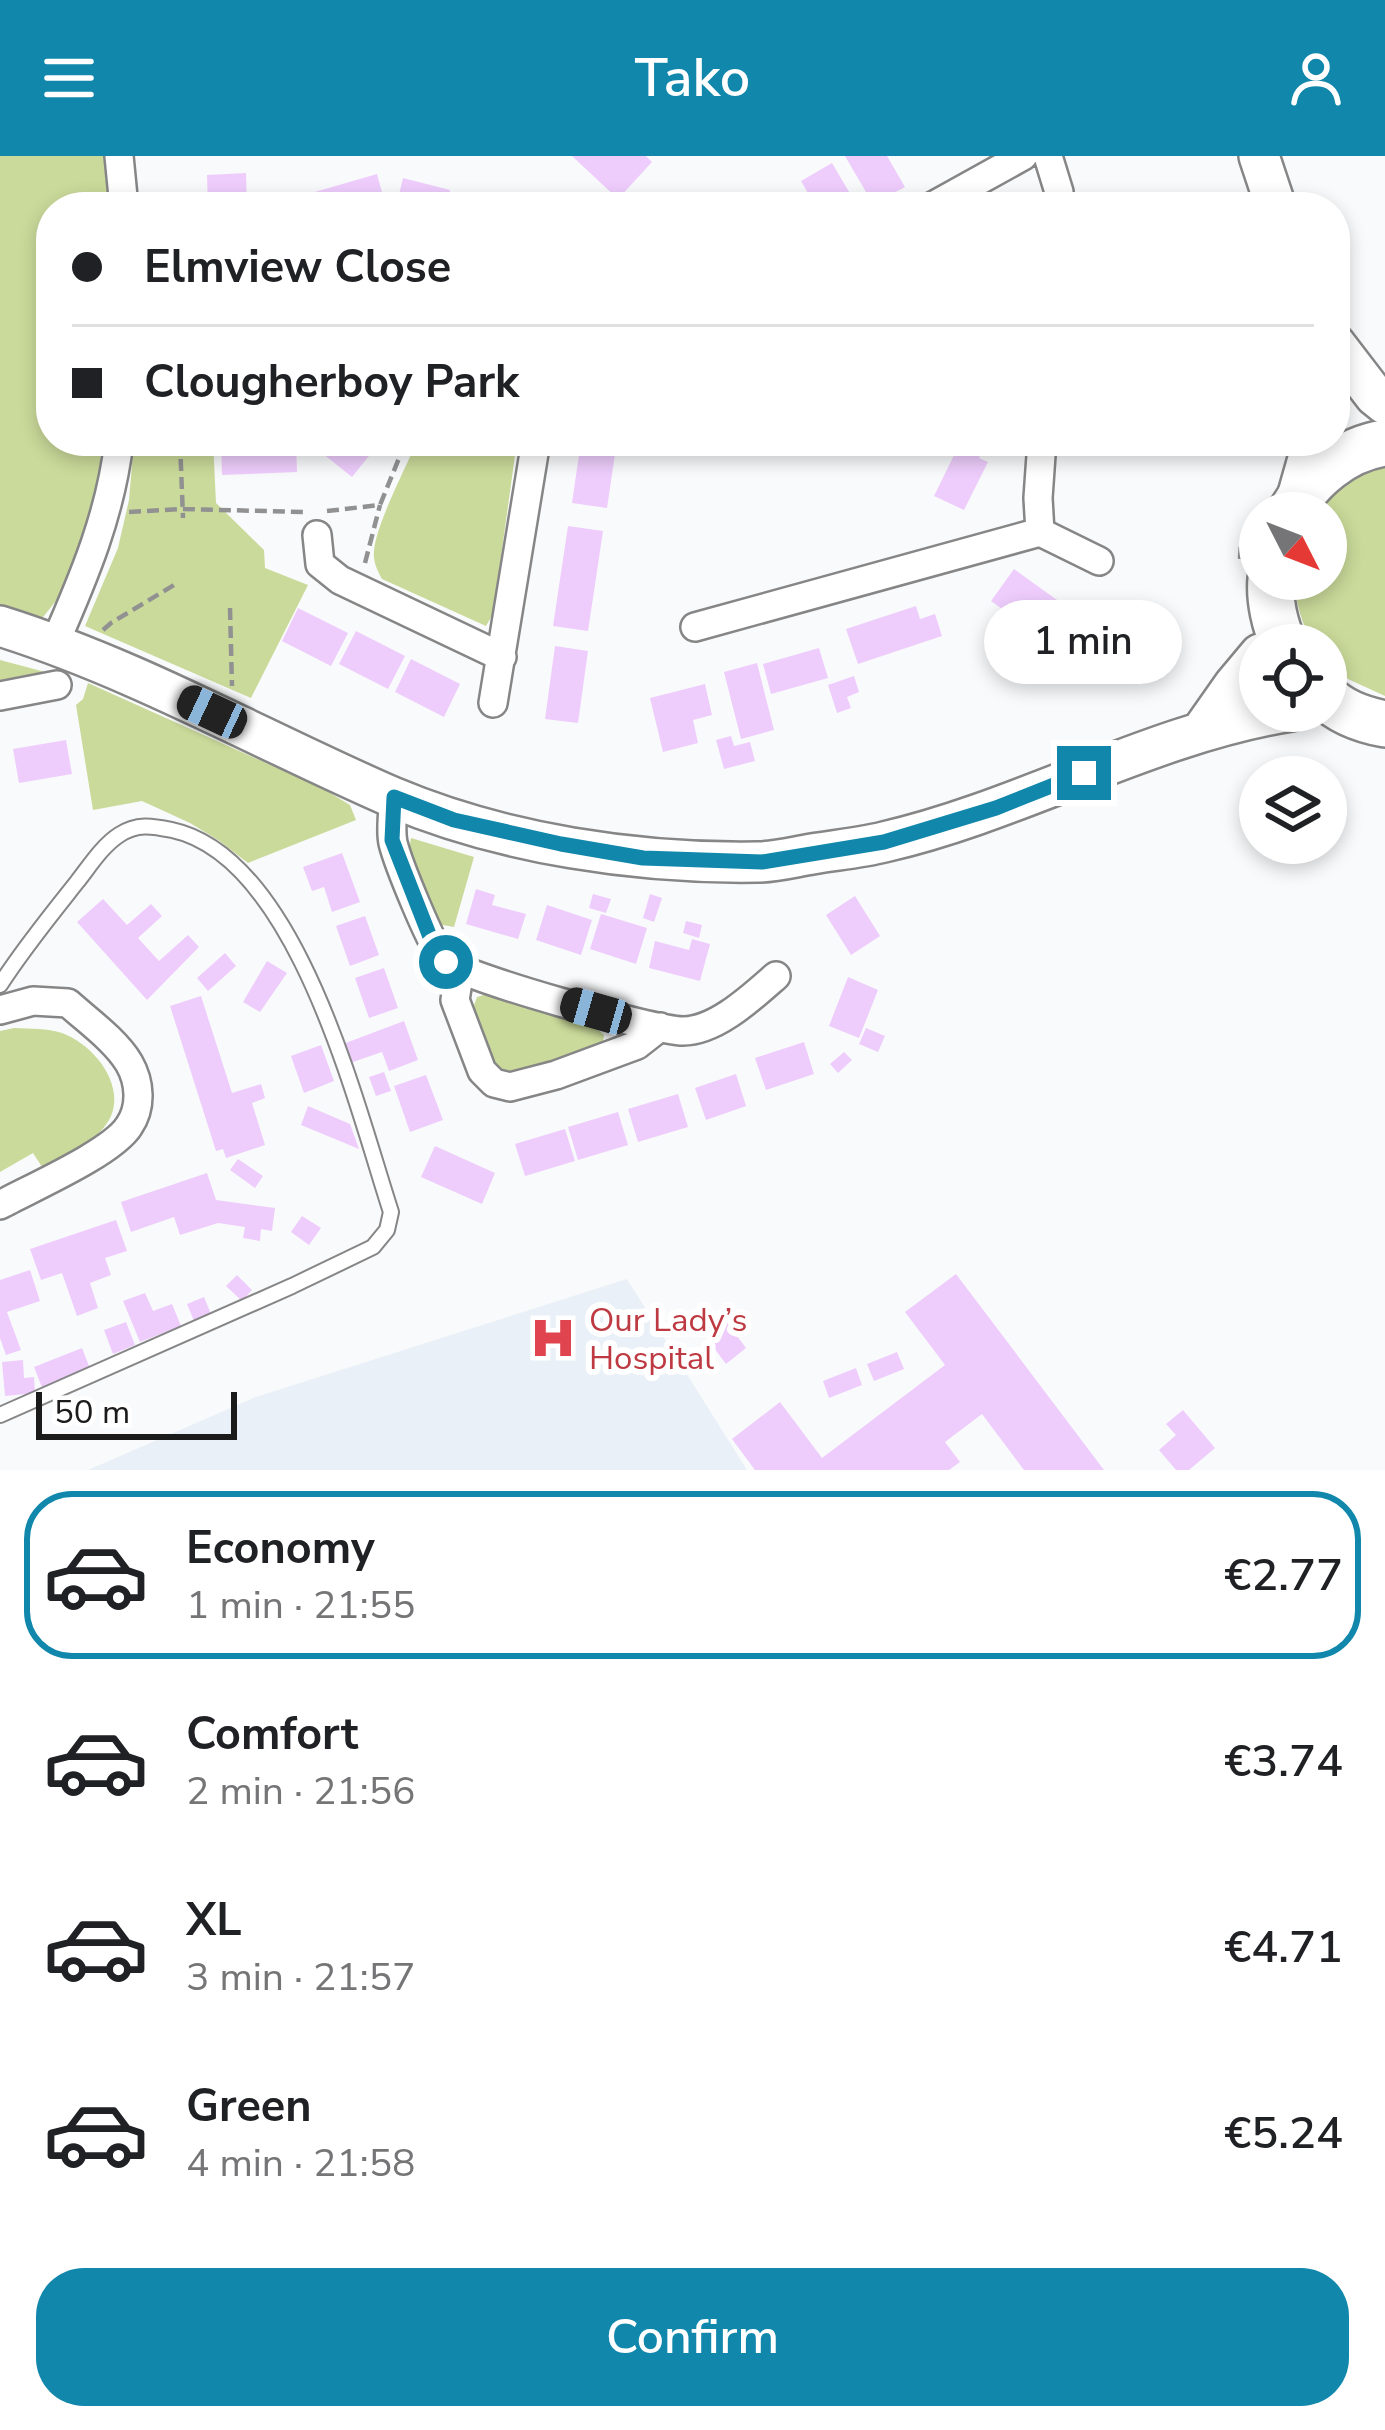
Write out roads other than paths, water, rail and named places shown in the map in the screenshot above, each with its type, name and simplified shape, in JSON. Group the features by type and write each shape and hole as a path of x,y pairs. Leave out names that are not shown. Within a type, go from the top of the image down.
{"main road":[{"path":"1350,454 1385,443"},
{"path":"1307,492 1345,456"},
{"path":"1347,714 1385,724"}],"street":[{"path":"119,156 123,192"},
{"path":"959,192 1023,156"},
{"path":"1048,156 1059,192"},
{"path":"1259,156 1271,192"},
{"path":"1350,364 1385,404"},
{"path":"0,696 64,660 117,456"},
{"path":"493,703 534,456"},
{"path":"1040,532 1041,456"},
{"path":"1298,492 1308,456"},
{"path":"316,519 320,564 340,580 502,657"},
{"path":"695,627 1040,532 1099,561"},
{"path":"0,626 64,660 234,722 454,820 643,858 762,862 884,842 996,808 1129,756 1239,723"},
{"path":"1201,732 1239,680"},
{"path":"394,797 392,840 432,942 446,962 477,976 636,1022 686,1031 730,1016 776,976"},
{"path":"460,968 455,1000 482,1072 494,1083 510,1087 556,1075 637,1046 660,1027"},
{"path":"0,1010 33,1001 68,1004 127,1060 139,1085 128,1128 104,1149 0,1205"}],"lane":[{"path":"0,985 99,854 120,834 145,824 183,832 221,851 250,880 288,933 334,1040 391,1212 387,1230 374,1246 0,1415"}],"place":[{"name":"Our Lady’s Hospital","path":"553,1338"}]}
